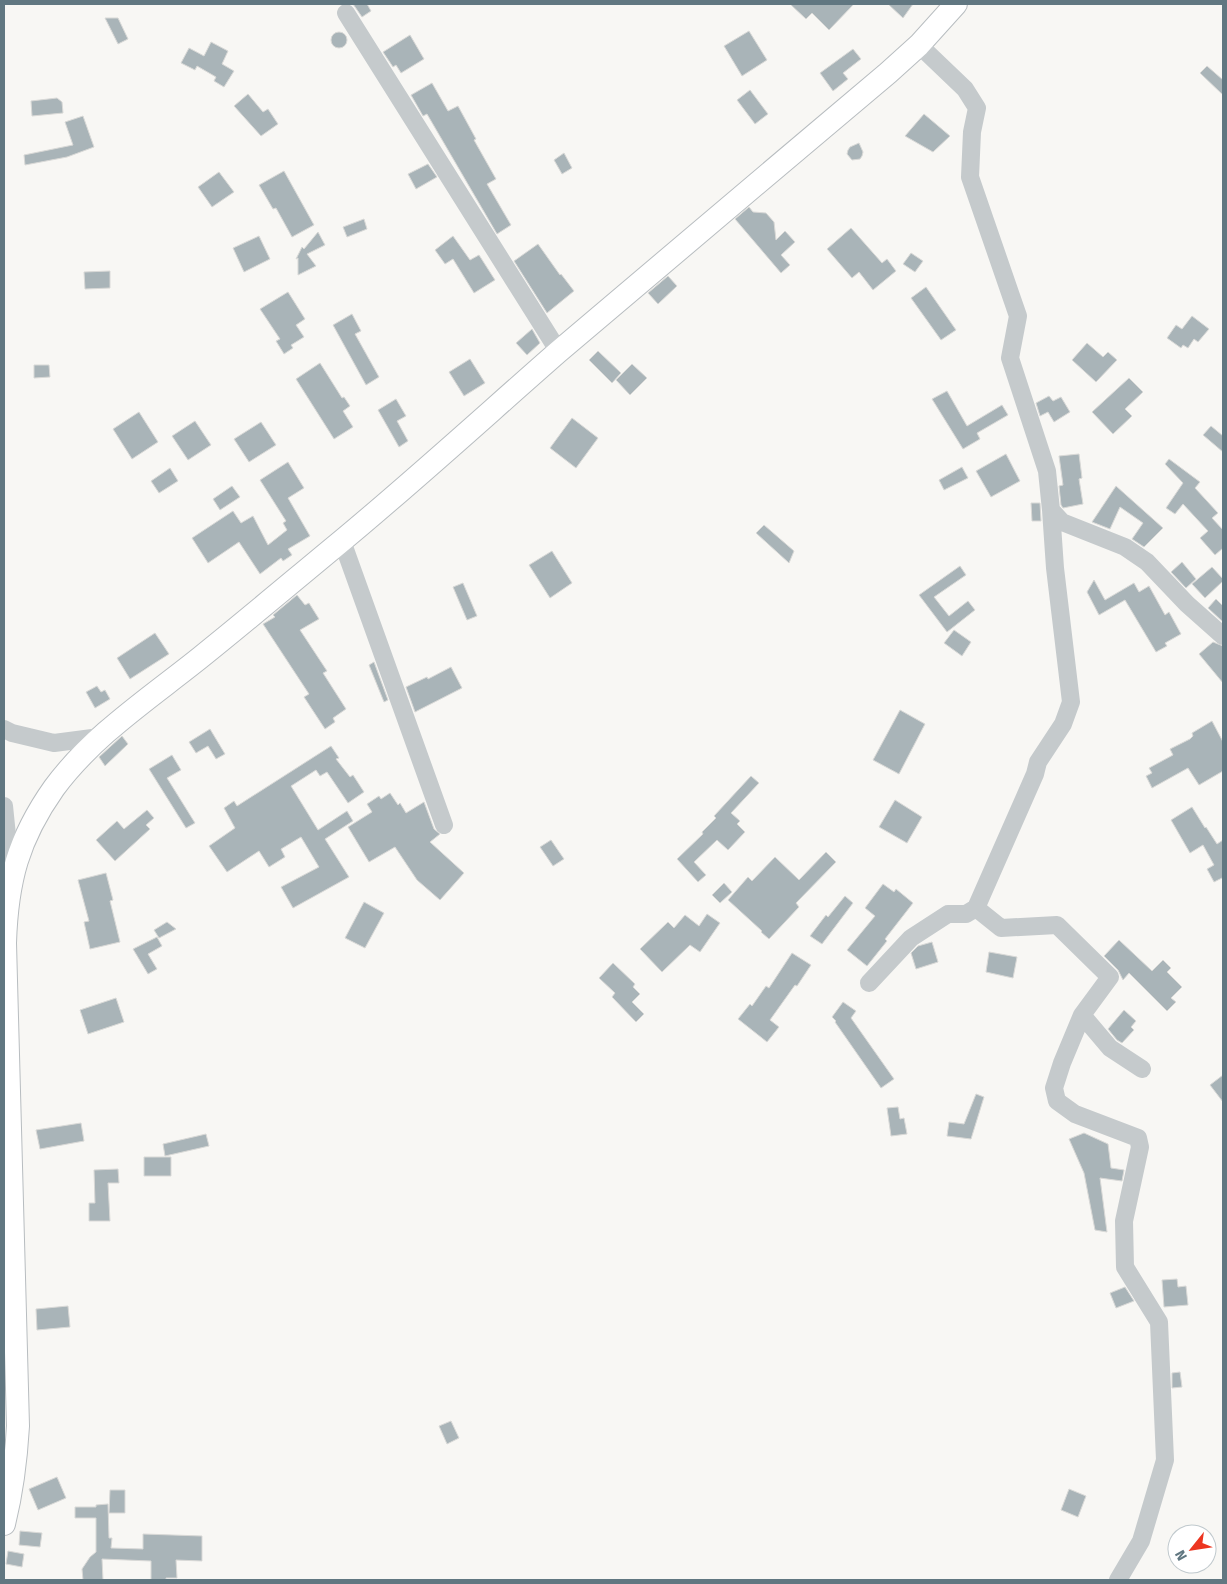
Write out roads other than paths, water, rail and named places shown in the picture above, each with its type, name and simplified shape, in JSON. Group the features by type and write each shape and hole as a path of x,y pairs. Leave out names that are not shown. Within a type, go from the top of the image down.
{"main road":[{"path":"4,1524 16,1460 18,1426 5,943 6,909 11,878 25,837 38,813 66,774 100,737 202,656 342,540 559,352 888,73 919,45 956,4"}],"street":[{"path":"346,13 559,352"},
{"path":"870,983 911,938 948,914 966,914 976,908 1035,774 1038,762 1063,724 1071,702 1046,471 1010,358 1018,316 970,177 972,132 977,108 965,89 919,45"},
{"path":"1050,510 1062,522 1125,547 1147,562 1187,604 1223,636"},
{"path":"342,540 444,825"},
{"path":"4,729 12,733 54,743 100,737"},
{"path":"4,806 11,878"},
{"path":"976,908 1001,928 1057,925 1110,977 1082,1015 1054,1088 1057,1101 1075,1114 1138,1138 1140,1147 1124,1221 1126,1267 1159,1322 1165,1460 1141,1541 1118,1580"},
{"path":"1082,1015 1110,1048 1142,1069"}]}
